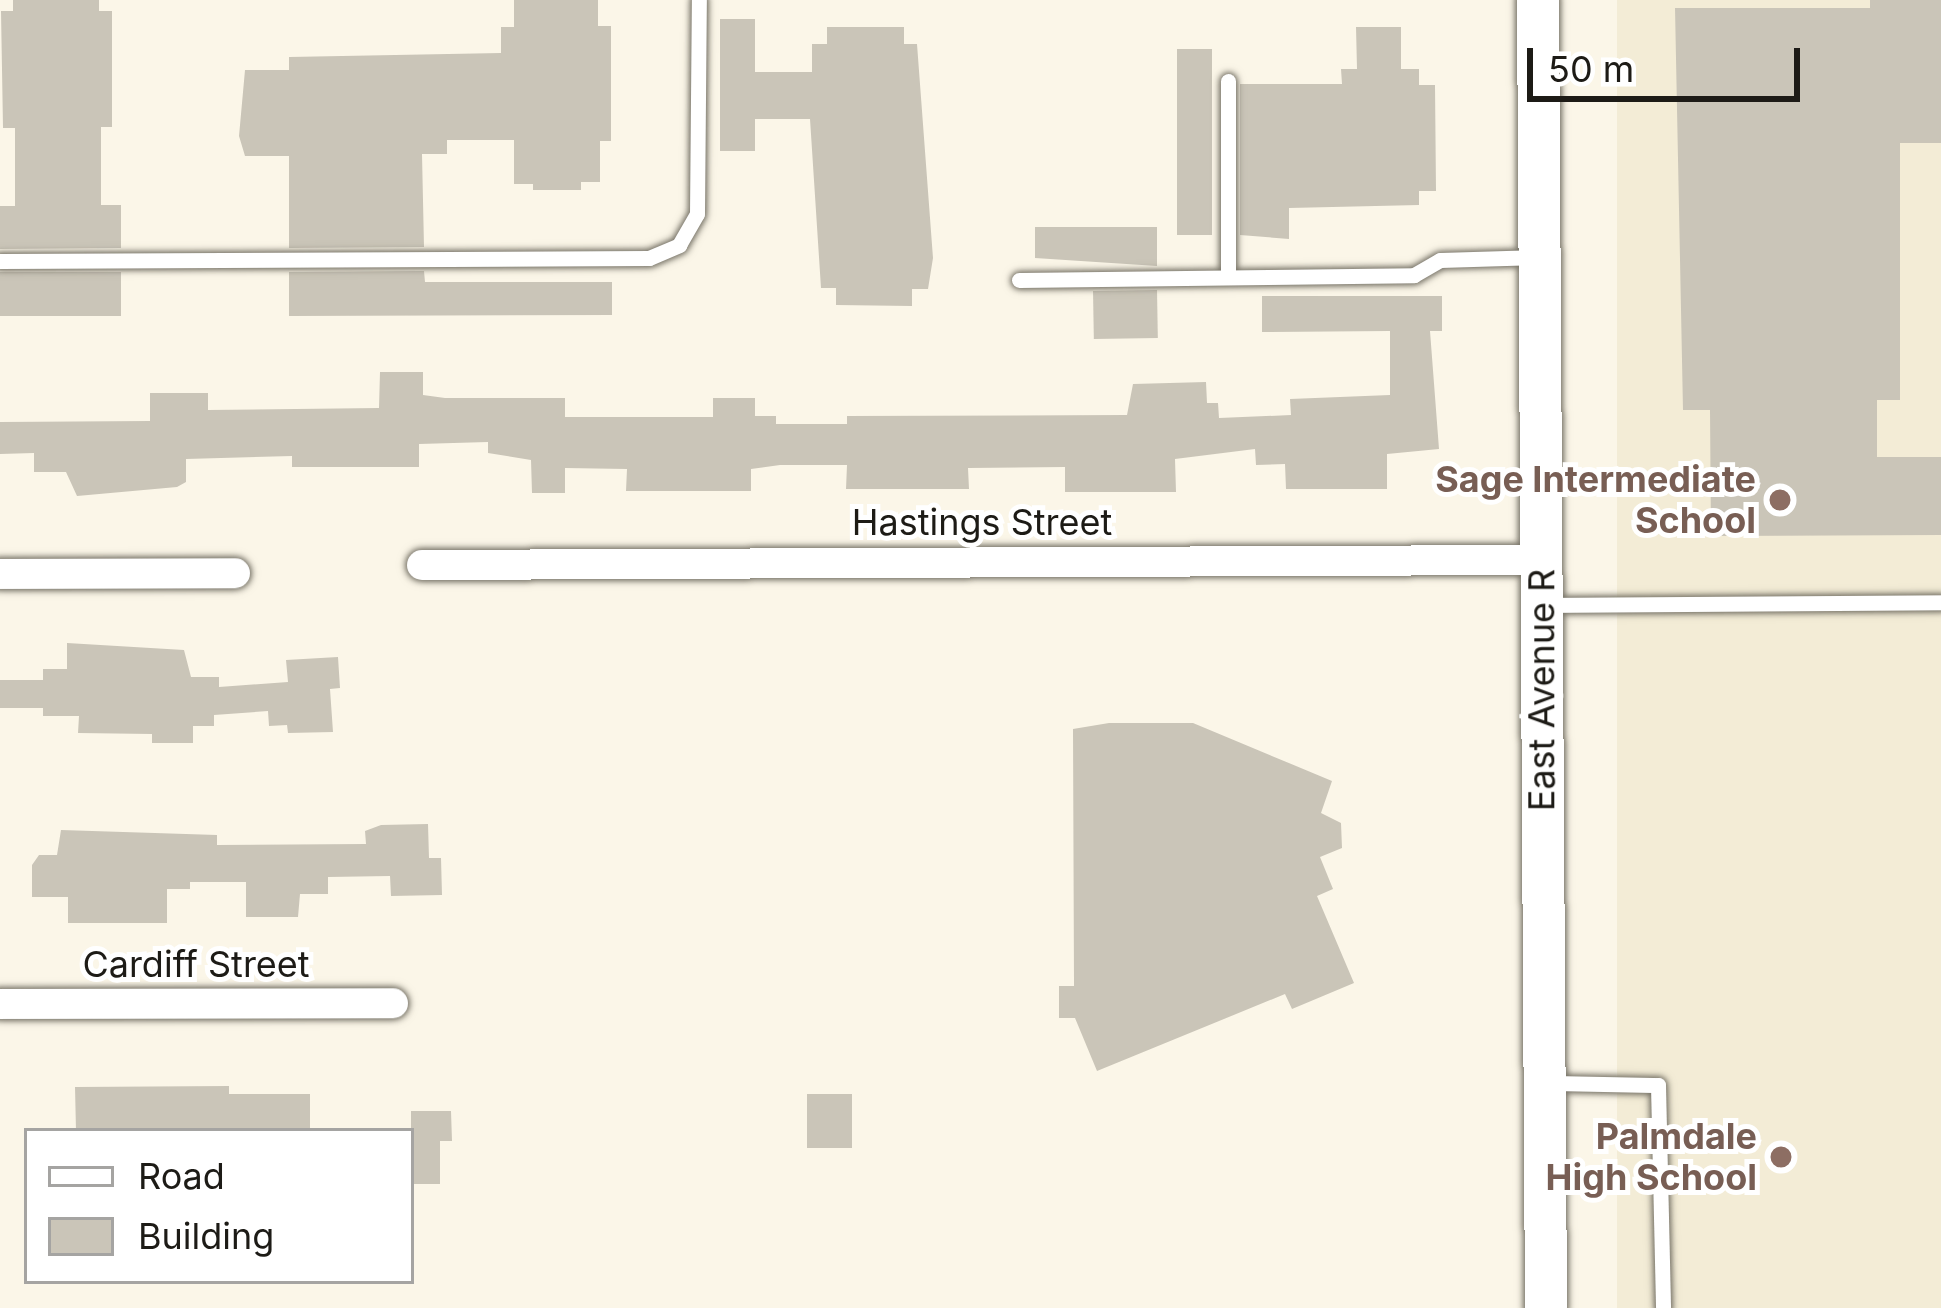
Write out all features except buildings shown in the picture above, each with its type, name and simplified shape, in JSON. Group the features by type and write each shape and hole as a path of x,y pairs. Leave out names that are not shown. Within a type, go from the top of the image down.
{"main road":[{"name":"East Avenue R","path":"1538,0 1546,1308"}],"street":[{"name":"Hastings Street","path":"422,565 1541,560"},
{"path":"0,574 235,572"},
{"name":"Cardiff Street","path":"0,1004 393,1003"}],"lane":[{"path":"0,261 649,258 680,245 698,214 698,0"},
{"path":"1228,81 1228,277"},
{"path":"1019,280 1414,275 1440,260 1540,257"},
{"path":"1542,605 1941,602"},
{"path":"1545,1083 1658,1085 1663,1308"}],"shaded area":[{"name":"Sage Intermediate School","path":"1617,0 1941,0 1941,1308 1617,1308"}],"place":[{"name":"Sage Intermediate School","path":"1780,500"},
{"name":"Palmdale High School","path":"1781,1157"}]}
